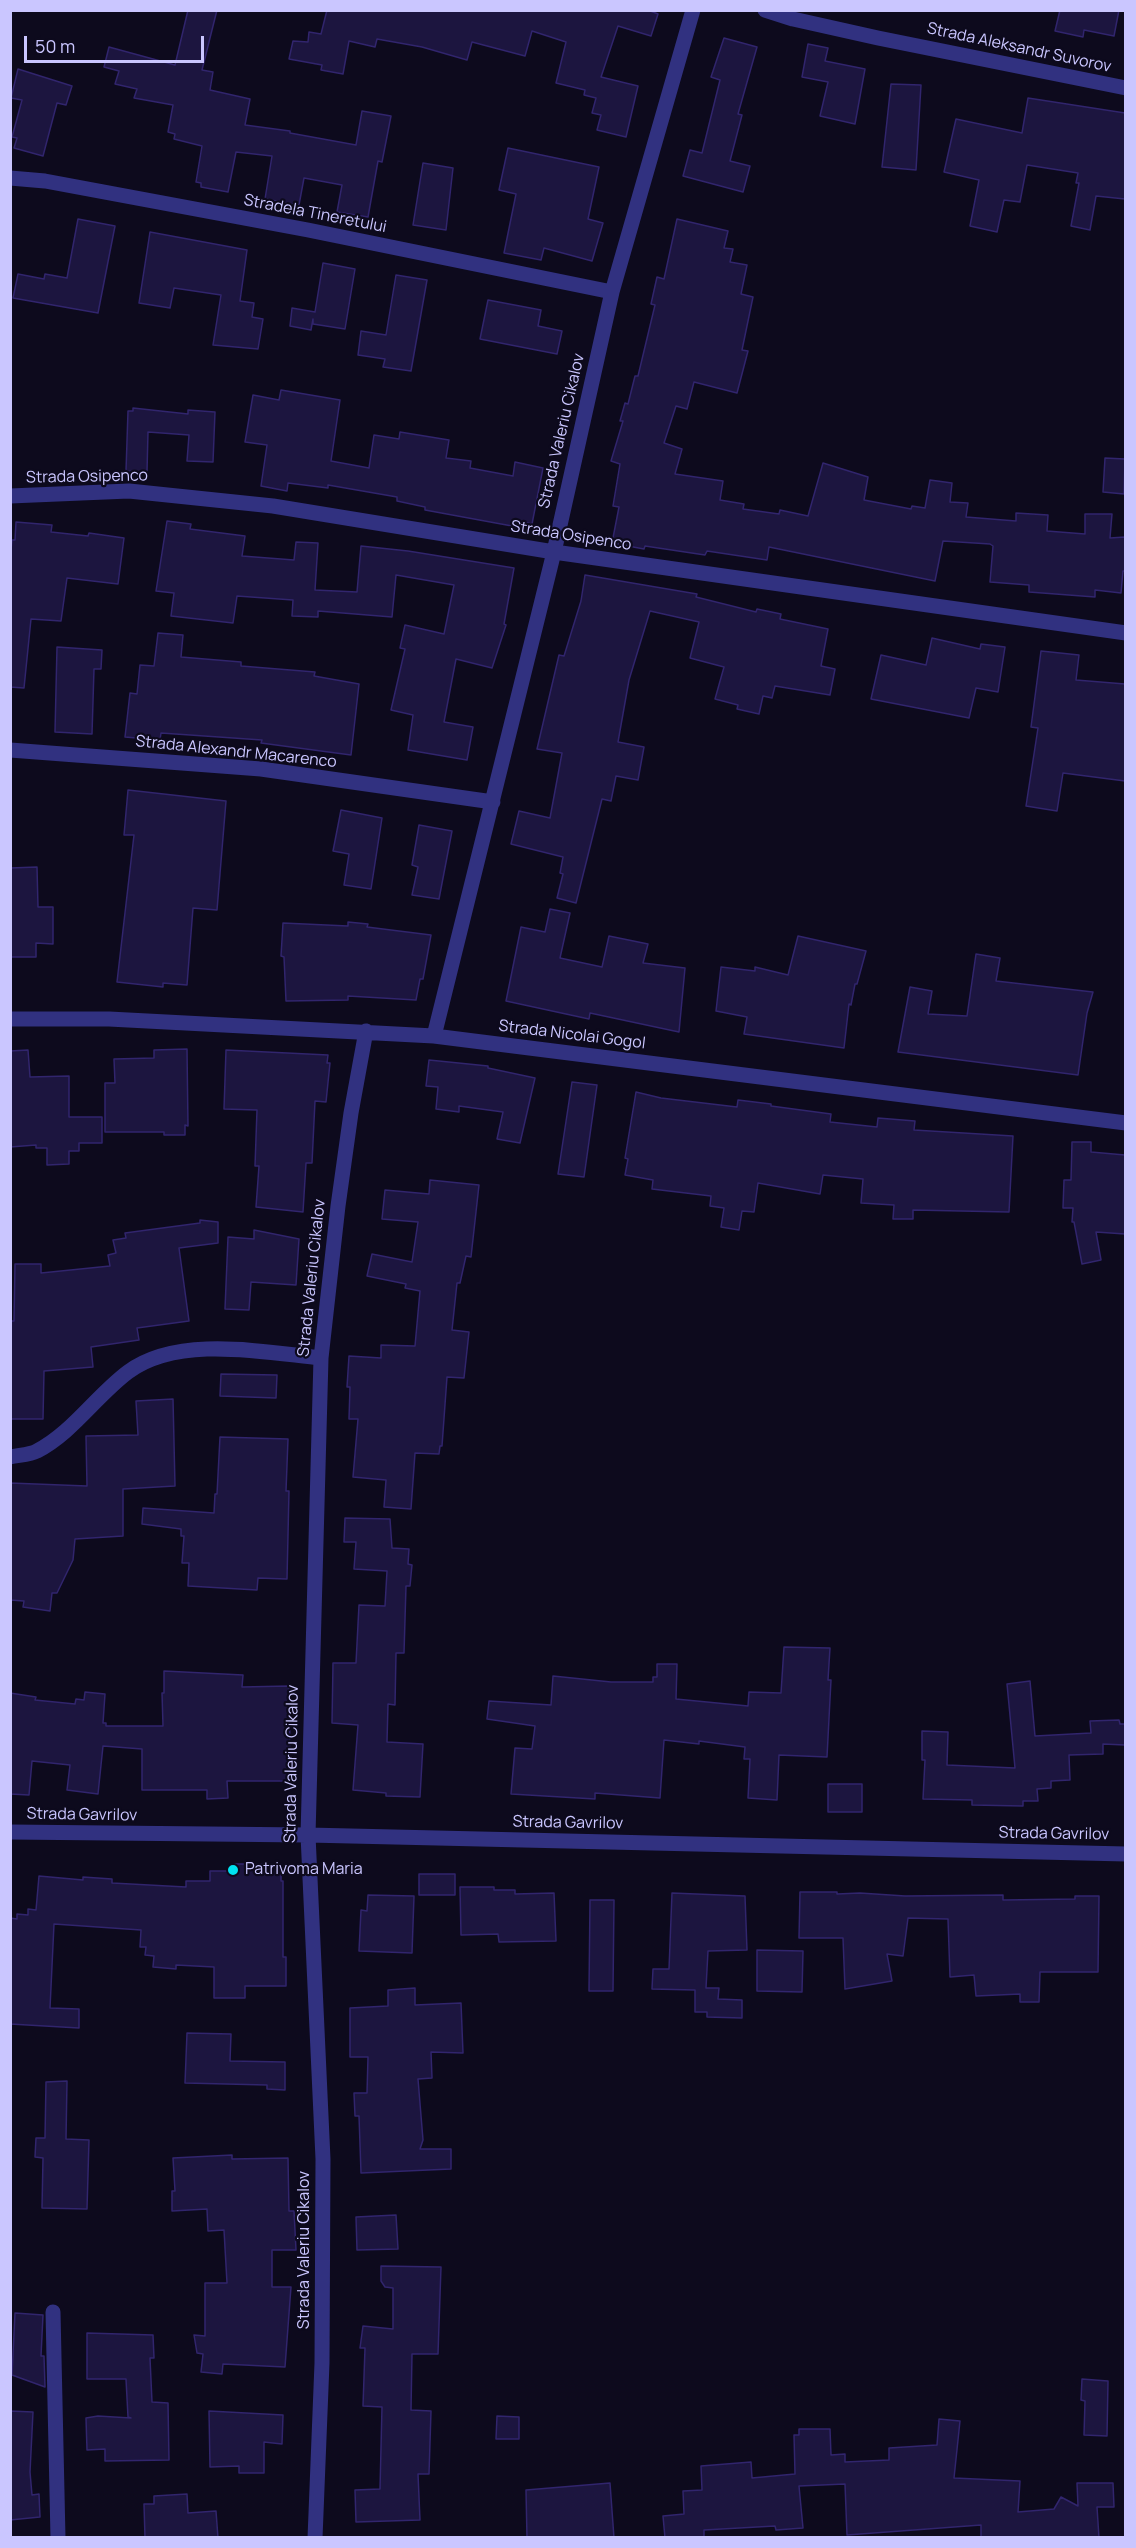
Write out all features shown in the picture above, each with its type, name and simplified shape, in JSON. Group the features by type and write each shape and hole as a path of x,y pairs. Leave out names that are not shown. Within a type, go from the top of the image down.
{"street":[{"name":"Strada Valeriu Cikalov","path":"434,1036 554,552 612,291 693,10"},
{"name":"Strada Aleksandr Suvorov","path":"765,10 867,36 1125,88"},
{"name":"Stradela Tineretului","path":"10,178 45,182 308,230 612,291"},
{"name":"Strada Osipenco","path":"10,496 129,491 261,505 554,552 1125,633"},
{"name":"Strada Alexandr Macarenco","path":"10,750 261,769 493,802"},
{"name":"Strada Nicolai Gogol","path":"10,1018 109,1019 434,1036 1125,1123"},
{"name":"Strada Valeriu Cikalov","path":"315,2538 322,2363 323,2159 308,1835 321,1358 338,1206 351,1113 366,1031"},
{"path":"10,1457 36,1452 56,1438 129,1371 168,1353 206,1349 321,1358"},
{"name":"Strada Gavrilov","path":"10,1832 308,1835 1125,1854"},
{"path":"53,2312 58,2538"}],"building":[{"path":"188,10 217,10 202,70 213,72 210,90 250,99 245,125 290,131 290,133 356,145 362,111 391,116 382,162 378,161 368,217 337,212 342,185 304,178 299,205 265,199 272,156 236,152 228,192 201,187 201,183 196,182 202,146 174,139 175,134 168,132 173,105 134,98 137,89 115,84 119,71 104,67 109,47 175,65"},
{"path":"327,10 648,10 658,14 651,36 618,26 601,77 638,86 626,137 597,130 601,115 592,113 596,98 584,95 585,90 556,83 566,42 532,31 525,56 472,42 467,60 422,47 377,39 375,47 349,41 343,74 321,70 322,65 289,59 293,41 308,42 309,32 321,34"},
{"path":"1060,10 1119,10 1114,36 1084,30 1083,37 1055,31"},
{"path":"724,38 757,47 738,114 742,115 730,161 750,166 743,192 683,176 690,150 702,153 720,80 711,77"},
{"path":"808,44 828,48 825,61 865,69 855,124 820,116 828,82 802,77"},
{"path":"18,69 72,86 66,105 57,103 43,156 14,148 17,138 12,137 22,100 11,98"},
{"path":"891,84 921,85 916,170 882,167"},
{"path":"1028,98 1125,113 1125,199 1096,196 1090,230 1071,226 1079,183 1076,183 1078,173 1027,165 1020,202 1004,200 997,232 970,226 979,180 944,172 956,119 1022,133"},
{"path":"508,148 599,167 588,219 603,223 592,261 544,248 541,260 504,253 516,194 499,190"},
{"path":"423,163 453,168 446,230 413,225"},
{"path":"78,219 115,226 98,313 13,298 18,274 44,279 45,274 67,278"},
{"path":"677,219 728,231 724,248 733,249 730,262 747,265 741,294 753,297 742,350 748,351 737,393 694,382 687,409 676,406 664,443 682,449 675,474 723,481 720,500 744,504 743,509 779,514 780,510 808,516 823,463 868,477 864,500 911,509 912,506 925,508 930,480 952,483 950,502 968,503 966,517 1016,521 1016,513 1048,515 1047,531 1085,534 1085,514 1112,514 1110,538 1125,537 1125,571 1123,571 1121,593 1095,590 1095,597 1029,592 1029,585 990,582 993,546 990,544 943,541 935,581 769,547 767,560 707,551 705,555 645,546 644,549 612,543 619,507 613,506 620,464 611,461 623,421 620,421 625,403 628,404 635,376 638,376 655,305 651,304 657,277 664,279"},
{"path":"150,232 247,250 240,301 254,303 252,317 263,319 258,349 213,345 221,295 174,288 170,308 139,303"},
{"path":"323,263 355,269 345,329 313,324 313,319 311,330 290,326 292,308 315,312"},
{"path":"396,275 427,280 411,371 383,367 385,359 358,355 361,331 386,335"},
{"path":"488,300 541,310 538,326 562,331 557,354 480,339"},
{"path":"281,390 340,400 331,461 369,468 374,435 399,439 400,432 449,440 446,458 471,461 470,468 513,476 515,462 543,468 532,524 513,520 512,526 425,510 425,507 397,501 397,497 328,485 328,488 288,483 287,491 261,486 267,445 245,442 253,395 279,400"},
{"path":"133,408 188,414 188,410 215,412 213,462 187,461 189,435 148,432 147,472 126,471 128,411 133,411"},
{"path":"1105,458 1125,459 1124,494 1103,492"},
{"path":"167,521 191,524 190,529 245,536 242,556 294,560 296,542 318,543 315,590 357,592 361,546 514,568 504,624 506,625 492,668 456,659 444,722 473,727 467,760 408,750 413,715 391,710 405,649 400,648 405,625 444,634 454,585 396,575 392,617 318,611 318,617 292,616 293,600 237,596 233,623 171,616 174,593 156,591"},
{"path":"16,522 52,525 51,532 88,536 89,533 124,538 118,584 67,578 61,621 31,619 24,688 10,687 10,560 12,540 15,540"},
{"path":"585,575 697,594 696,597 756,612 757,609 781,614 780,619 828,629 821,666 835,669 830,695 775,686 772,698 763,696 759,714 737,709 738,705 715,699 724,667 690,658 699,622 650,611 629,680 618,742 644,747 638,780 616,776 611,801 602,799 576,903 557,898 563,874 560,873 563,857 511,844 519,811 550,818 562,753 537,749 559,655 564,656 581,601"},
{"path":"158,633 183,635 181,657 241,662 241,666 315,672 314,676 359,684 351,755 261,743 262,740 161,733 160,740 125,737 130,693 137,694 140,665 154,666"},
{"path":"932,638 980,649 981,644 1005,647 998,692 976,688 969,718 871,699 881,655 926,665"},
{"path":"57,647 102,650 101,669 94,669 92,734 55,732"},
{"path":"1041,651 1079,655 1076,680 1125,684 1125,781 1063,773 1057,811 1026,806 1038,728 1031,727"},
{"path":"128,790 226,801 217,910 193,908 187,985 163,983 163,987 117,982 134,835 124,835"},
{"path":"341,810 382,818 371,889 344,885 349,854 333,851"},
{"path":"419,825 452,831 439,899 412,895 418,867 412,865"},
{"path":"37,867 38,907 53,907 53,944 36,943 36,957 10,957 10,868"},
{"path":"550,909 570,913 560,958 602,967 609,936 648,944 643,963 685,968 679,1032 590,1013 589,1019 506,1001 521,927 545,932"},
{"path":"348,922 368,924 367,927 431,935 423,979 420,979 416,1000 348,996 348,1000 286,1001 284,957 281,956 283,923 348,926"},
{"path":"798,936 866,951 851,1005 849,1004 844,1048 744,1034 747,1017 716,1011 721,967 755,971 755,967 788,975"},
{"path":"976,954 1000,958 996,981 1093,992 1087,1013 1078,1075 898,1052 910,987 932,991 928,1014 967,1016"},
{"path":"187,1049 188,1126 185,1125 185,1135 164,1135 164,1132 105,1132 105,1083 115,1083 114,1059 154,1058 154,1050"},
{"path":"28,1050 30,1077 69,1076 69,1117 102,1117 102,1143 79,1143 79,1151 69,1151 69,1164 47,1165 47,1148 36,1148 36,1145 10,1147 10,1051"},
{"path":"226,1050 328,1055 327,1063 330,1063 326,1102 315,1101 312,1163 306,1163 303,1212 256,1207 259,1166 255,1166 257,1110 224,1109"},
{"path":"429,1060 488,1066 488,1068 535,1078 520,1143 497,1139 503,1112 459,1106 459,1112 436,1109 438,1087 426,1086"},
{"path":"572,1082 597,1085 584,1177 558,1174"},
{"path":"636,1092 661,1098 737,1107 738,1100 771,1104 771,1106 831,1114 830,1122 877,1127 878,1118 915,1121 914,1130 1013,1136 1009,1212 913,1210 913,1219 893,1219 894,1205 861,1203 863,1179 823,1175 820,1194 758,1183 754,1212 742,1211 739,1230 721,1227 724,1208 710,1206 711,1196 652,1189 653,1180 625,1175 628,1159 625,1158"},
{"path":"1072,1142 1091,1142 1091,1152 1125,1155 1125,1234 1096,1232 1101,1260 1082,1264 1074,1222 1072,1222 1073,1208 1063,1208 1064,1180 1071,1180"},
{"path":"430,1180 479,1185 471,1257 466,1256 460,1283 457,1283 452,1330 469,1332 464,1378 447,1377 442,1446 440,1446 439,1454 415,1453 411,1509 384,1507 386,1480 353,1477 358,1419 349,1419 350,1387 347,1387 349,1356 381,1358 381,1345 415,1346 420,1291 405,1288 406,1284 367,1276 372,1254 412,1262 418,1222 382,1219 385,1190 429,1194"},
{"path":"200,1220 218,1222 218,1243 179,1248 189,1321 137,1328 139,1340 91,1347 93,1367 44,1371 43,1419 10,1419 10,1321 14,1321 15,1264 41,1264 41,1273 110,1266 108,1255 116,1253 113,1240 126,1238 125,1233 200,1223"},
{"path":"254,1230 299,1239 296,1285 251,1282 249,1310 225,1309 228,1237 254,1239"},
{"path":"221,1374 277,1375 276,1398 220,1396"},
{"path":"173,1399 175,1486 123,1489 123,1536 75,1539 73,1560 57,1593 52,1593 50,1611 23,1607 24,1601 10,1600 10,1483 87,1486 86,1436 138,1435 136,1401"},
{"path":"220,1437 288,1439 287,1579 258,1578 257,1590 188,1586 189,1563 182,1563 184,1536 181,1536 181,1529 142,1524 143,1508 214,1513"},
{"path":"345,1518 390,1519 392,1548 409,1549 408,1564 412,1565 410,1586 406,1586 404,1653 396,1653 395,1705 388,1704 387,1742 423,1744 420,1797 386,1796 386,1793 353,1790 358,1725 332,1723 333,1663 356,1663 359,1605 385,1606 387,1571 354,1569 356,1542 344,1542"},
{"path":"784,1647 830,1648 828,1680 831,1680 827,1757 779,1755 777,1800 748,1798 750,1759 744,1759 745,1747 699,1741 699,1744 664,1740 660,1798 595,1793 595,1799 511,1794 515,1748 532,1749 535,1726 487,1719 489,1701 551,1705 553,1676 611,1682 653,1682 653,1677 657,1677 657,1664 677,1664 676,1699 748,1706 749,1692 781,1693"},
{"path":"164,1671 243,1675 242,1687 289,1686 290,1747 287,1747 287,1781 227,1781 228,1798 207,1799 207,1790 142,1790 142,1749 103,1746 98,1794 67,1790 70,1765 32,1761 29,1795 10,1794 10,1693 36,1697 35,1700 75,1704 76,1699 84,1700 85,1692 105,1694 103,1723 106,1723 106,1726 163,1726"},
{"path":"1030,1681 1035,1736 1091,1733 1090,1721 1119,1720 1120,1724 1125,1724 1125,1745 1103,1744 1103,1754 1069,1755 1070,1780 1051,1781 1051,1788 1037,1789 1038,1801 1023,1801 1023,1806 972,1805 972,1800 923,1799 925,1760 922,1760 922,1731 948,1732 947,1765 1015,1768 1007,1684"},
{"path":"828,1784 862,1784 862,1812 828,1812"},
{"path":"235,1864 281,1864 283,1957 286,1957 286,1986 245,1986 245,1998 214,1998 214,1967 176,1965 176,1969 153,1967 154,1956 145,1955 146,1947 140,1947 141,1930 54,1924 50,2008 79,2009 79,2028 10,2024 10,1918 17,1919 17,1914 28,1915 28,1909 36,1910 39,1876 83,1880 83,1877 112,1879 112,1883 186,1887 186,1881 210,1881 210,1871 235,1871"},
{"path":"419,1874 455,1874 455,1895 419,1895"},
{"path":"460,1887 494,1887 494,1890 515,1890 515,1894 554,1893 556,1941 499,1942 498,1934 461,1935"},
{"path":"800,1892 905,1896 1003,1895 1003,1900 1075,1899 1075,1896 1099,1896 1098,1972 1040,1972 1039,2002 1020,2002 1020,1994 976,1996 974,1975 950,1977 948,1919 908,1918 903,1956 887,1954 892,1981 845,1989 843,1938 799,1938"},
{"path":"672,1893 745,1896 747,1950 708,1951 706,1988 719,1988 718,1999 742,2000 742,2018 707,2017 707,2012 695,2012 695,1990 652,1989 653,1969 669,1969"},
{"path":"368,1895 414,1896 412,1953 359,1951 361,1910 367,1911"},
{"path":"590,1900 614,1900 613,1991 589,1991"},
{"path":"757,1950 803,1951 802,1992 757,1991"},
{"path":"415,1988 415,2005 461,2003 463,2053 431,2052 432,2078 418,2079 423,2140 420,2149 451,2149 451,2169 361,2173 359,2116 355,2116 354,2093 367,2093 368,2057 350,2057 350,2008 388,2006 388,1990"},
{"path":"187,2033 231,2034 230,2061 285,2062 285,2090 267,2089 267,2085 185,2083"},
{"path":"67,2081 66,2139 89,2140 87,2209 42,2208 43,2158 35,2157 36,2138 45,2138 46,2082"},
{"path":"232,2155 232,2159 288,2158 289,2211 294,2211 296,2250 272,2250 272,2287 291,2287 285,2367 223,2364 222,2374 201,2372 203,2354 197,2353 194,2335 205,2336 205,2283 227,2283 224,2230 208,2231 207,2209 172,2211 172,2191 175,2191 173,2158"},
{"path":"396,2215 398,2249 357,2250 356,2217"},
{"path":"381,2266 441,2267 438,2354 412,2354 411,2410 431,2411 429,2474 418,2474 420,2520 356,2522 355,2490 380,2489 382,2407 363,2406 365,2348 360,2348 363,2326 393,2329 393,2288 385,2287 381,2281"},
{"path":"15,2313 43,2315 41,2356 44,2356 45,2387 12,2375"},
{"path":"87,2333 153,2335 154,2358 150,2358 152,2402 168,2403 169,2460 105,2461 105,2449 87,2450 86,2418 98,2416 131,2418 128,2417 126,2379 87,2379"},
{"path":"1082,2379 1108,2381 1107,2436 1084,2435 1085,2401 1081,2400"},
{"path":"10,2411 33,2412 30,2472 32,2495 39,2494 40,2517 10,2520"},
{"path":"209,2411 283,2415 282,2444 264,2442 264,2473 239,2473 239,2466 210,2467"},
{"path":"497,2416 519,2417 519,2439 496,2439"},
{"path":"939,2419 960,2421 954,2478 1020,2481 1018,2512 1054,2509 1061,2497 1078,2506 1077,2483 1113,2483 1114,2507 1097,2507 1099,2538 981,2538 981,2525 847,2535 845,2484 799,2486 803,2528 776,2530 775,2526 704,2530 704,2538 665,2538 663,2516 684,2514 683,2491 702,2490 701,2466 751,2462 752,2478 795,2474 794,2435 799,2435 799,2429 830,2429 831,2455 845,2454 845,2462 889,2460 889,2448 937,2445"},
{"path":"610,2483 614,2538 527,2538 526,2490"},
{"path":"187,2494 188,2513 216,2511 218,2538 145,2538 144,2504 154,2504 154,2496"}],"place":[{"name":"Patrivoma Maria","path":"233,1870"}]}
